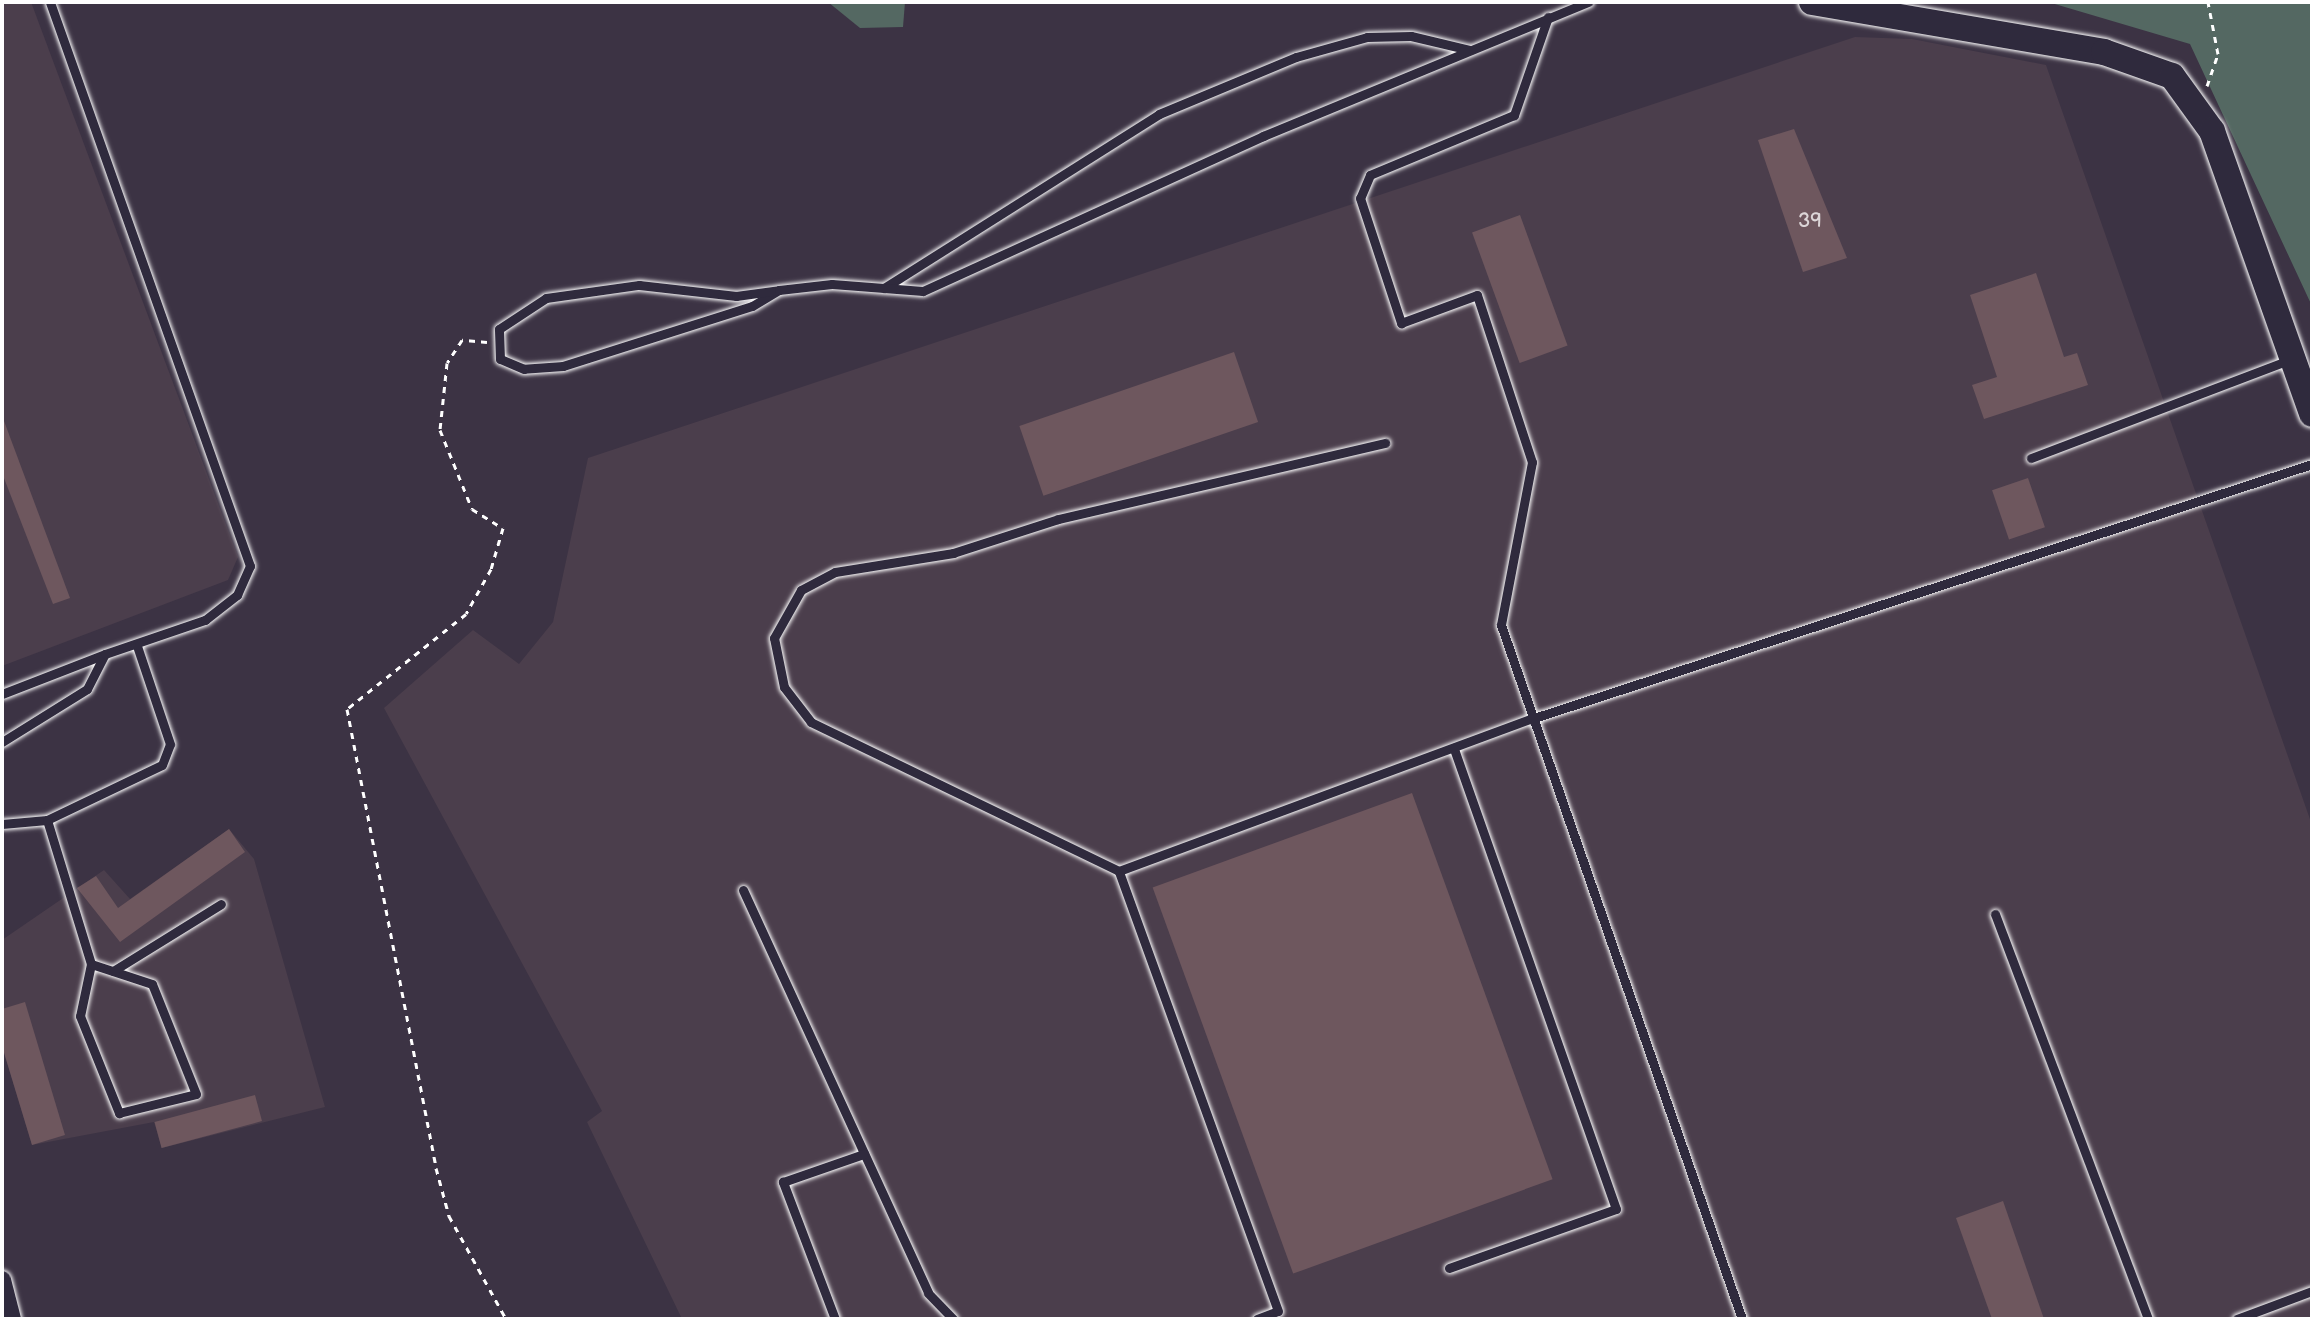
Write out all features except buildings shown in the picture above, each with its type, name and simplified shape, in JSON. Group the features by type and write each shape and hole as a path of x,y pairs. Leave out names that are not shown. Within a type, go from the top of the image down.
{"street":[{"path":"1812,2 2145,62 2172,76 2199,108 2301,370 2312,414"},
{"path":"2,1280 12,1319"}],"lane":[{"path":"2,694 205,620 237,595 250,566 50,2"},
{"path":"779,290 752,306 563,366 524,369 500,359 499,329 546,298 639,285 736,296 779,290 884,288 923,291 1470,50 1588,2"},
{"path":"1548,17 1514,115 1370,175 1360,198 1401,323 1477,295 1532,462 1501,625 1531,719 1742,1319"},
{"path":"884,288 1159,114 1296,57 1367,37 1411,36 1470,50"},
{"path":"2031,458 2301,370"},
{"path":"1257,1319 1278,1311 1119,871 811,722 784,687 774,638 801,590 835,572 953,553 1058,519 1385,443"},
{"path":"1119,871 1531,719 2312,464"},
{"path":"2,824 47,820 162,765 170,744 137,646"},
{"path":"2,742 87,689 105,654"},
{"path":"1449,1268 1616,1209 1454,748"},
{"path":"47,820 91,964 80,1016 119,1113 196,1094 152,984 91,964"},
{"path":"743,890 928,1293 953,1319"},
{"path":"113,971 221,904"},
{"path":"1995,914 2148,1319"},
{"path":"835,1319 783,1182 864,1154"},
{"path":"2237,1319 2312,1291"}],"path":[{"path":"2199,108 2218,54 2208,2"},
{"path":"499,344 462,340 447,363 440,430 472,509 503,528 491,569 466,614 347,709 436,1168 449,1216 506,1319"}],"shaded area":[{"path":"2,2 31,2 238,557 228,580 2,666"},
{"path":"1855,37 1912,39 2046,65 2312,825 2312,1319 682,1319 587,1122 602,1111 384,708 473,630 519,664 553,622 588,458"},
{"path":"229,829 254,859 325,1107 162,1148 154,1122 32,1145 2,1046 2,940 104,870 130,899"}],"green space":[{"path":"828,2 905,2 903,27 860,28"},
{"path":"2048,2 2312,2 2312,306 2190,44"}]}
